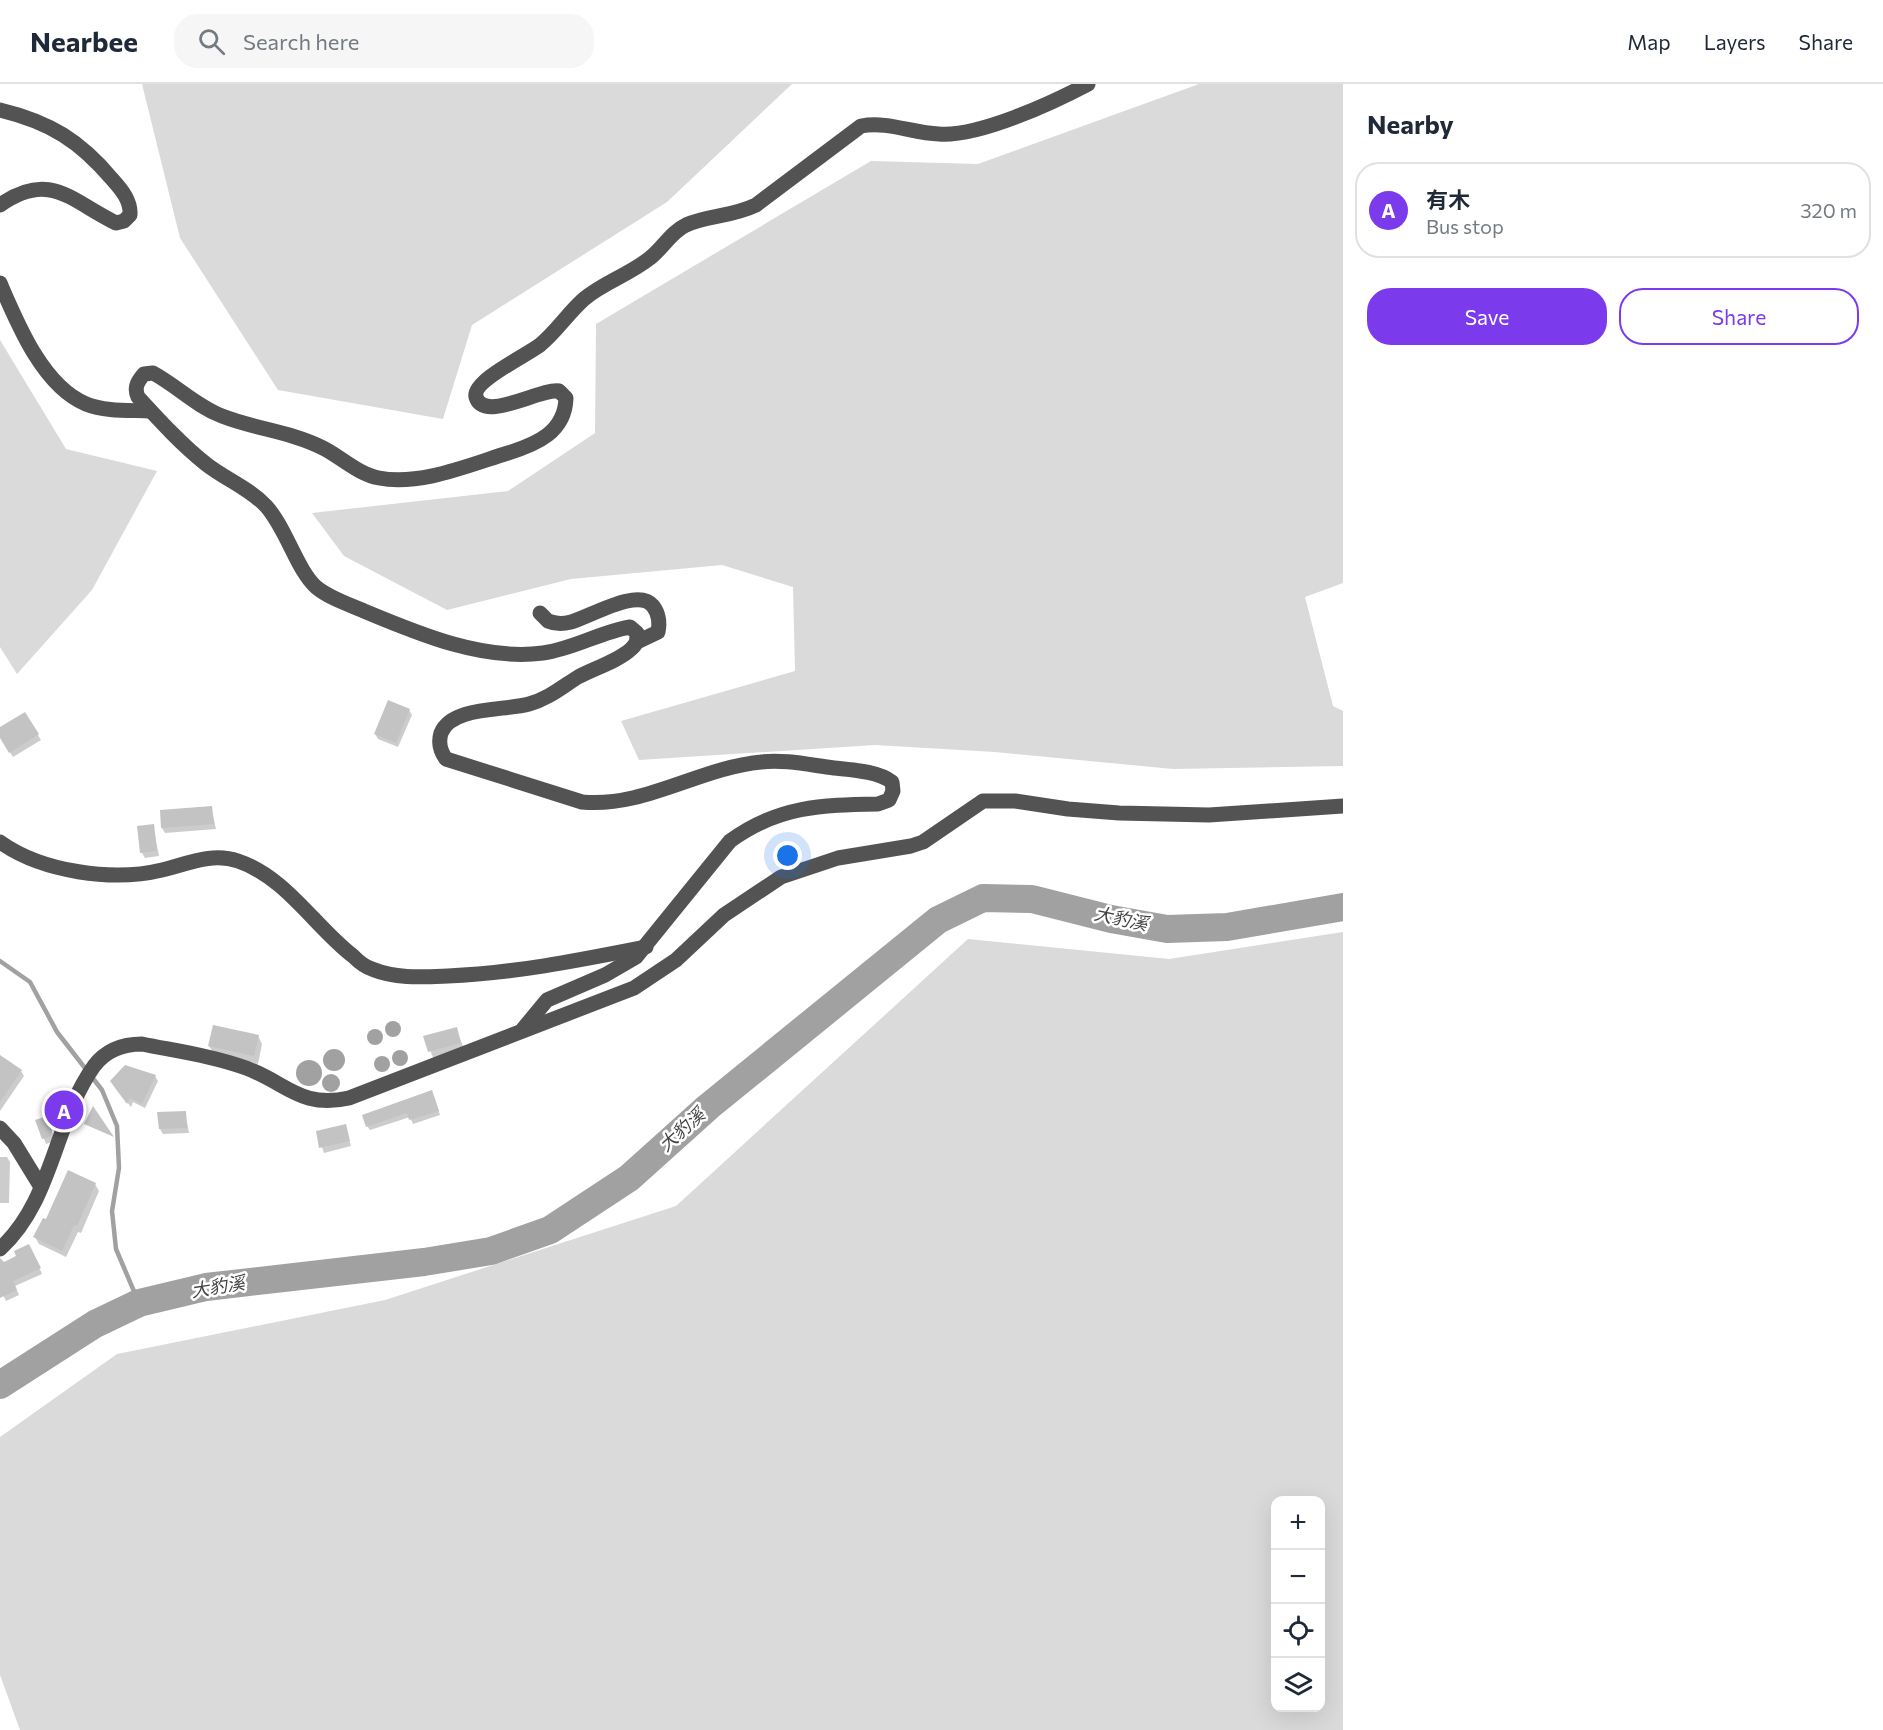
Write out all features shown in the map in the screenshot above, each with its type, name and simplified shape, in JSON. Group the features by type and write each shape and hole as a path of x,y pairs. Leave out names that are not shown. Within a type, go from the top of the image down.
{"street":[{"path":"637,642 637,633 630,627 618,629 569,648 542,653 506,654 456,644 333,598 308,578 290,541 265,506 237,483 208,466 150,411 135,390 144,374 153,373 192,400 220,415 323,448 362,472 379,478 422,477 525,448 548,436 560,424 566,398 560,391 549,389 509,405 494,408 482,404 476,398 476,389 482,381 549,338 583,299 636,269 652,257 675,232 686,225 739,213 756,205 861,126 877,123 937,134 955,134 974,130 1048,103 1088,84"},
{"path":"0,110 60,131 76,142 93,157 131,205 130,215 124,221 116,223 73,196 53,188 34,189 0,205"},
{"path":"0,283 47,374 66,394 88,405 150,411"},
{"path":"523,1029 547,1000 628,964 646,947 730,841 742,832 770,817 810,806 878,804 889,800 893,791 892,782 885,777 836,768 762,761 740,765 628,800 602,804 582,802 446,759 440,751 439,739 445,724 455,717 528,705 546,698 577,678 631,650 637,642 658,632 660,624 656,611 649,601 639,599 626,601 570,623 548,621 540,613"},
{"path":"0,1249 20,1227 41,1187 76,1100 94,1066 114,1048 128,1044 142,1044 224,1062 264,1076 307,1099 328,1102 349,1098 634,988 655,976 724,915 781,877 838,858 923,842 983,801 1015,801 1108,812 1209,815 1343,806"},
{"path":"0,842 32,859 67,868 101,873 160,870 216,857 238,861 260,872 298,902 351,955 370,969 391,975 416,977 459,975 551,967 646,947"},
{"path":"0,1128 14,1143 41,1187"}],"shaded area":[{"path":"142,84 792,84 667,202 472,325 443,419 278,390 180,238"},
{"path":"1199,84 1343,84 1343,583 1305,597 1333,706 1343,711 1343,766 1173,769 995,752 875,745 639,760 621,721 795,671 793,587 722,565 571,579 447,610 344,556 312,513 508,491 595,433 596,324 871,161 978,164"},
{"path":"0,340 66,449 157,471 92,590 17,674 0,647"},
{"path":"1343,932 1343,1730 20,1730 0,1675 0,1437 117,1354 385,1300 676,1206 968,939 1169,959"},
{"path":"390,1021 396,1021 401,1029 399,1035 390,1037 385,1032 385,1026"},
{"path":"372,1029 378,1029 383,1037 381,1043 372,1045 367,1040 367,1034"},
{"path":"334,1049 342,1052 345,1060 342,1068 334,1071 326,1068 323,1060 326,1052"},
{"path":"397,1050 403,1050 408,1058 406,1064 397,1066 392,1061 392,1055"},
{"path":"379,1056 385,1056 390,1064 388,1070 379,1072 374,1067 374,1061"},
{"path":"309,1060 318,1064 322,1073 318,1082 309,1086 300,1082 296,1073 300,1064"},
{"path":"327,1074 335,1074 340,1079 338,1090 327,1092 322,1087 322,1079"}],"building":[{"path":"388,700 410,709 396,743 374,734"},
{"path":"25,712 39,734 9,753 0,738 0,727"},
{"path":"212,806 214,824 161,828 160,810"},
{"path":"154,824 157,851 140,853 137,826"},
{"path":"213,1025 259,1035 254,1056 208,1046"},
{"path":"457,1027 461,1043 428,1052 423,1036"},
{"path":"0,1055 22,1070 0,1102"},
{"path":"125,1065 156,1075 142,1104 130,1098 127,1104 110,1081"},
{"path":"432,1090 439,1111 409,1120 407,1113 366,1127 362,1115"},
{"path":"93,1106 114,1137 84,1124"},
{"path":"186,1111 187,1128 159,1129 157,1112"},
{"path":"47,1116 52,1131 50,1137 42,1139 35,1120"},
{"path":"346,1124 350,1141 319,1148 316,1131"},
{"path":"68,1170 96,1183 77,1226 74,1225 62,1251 33,1237 43,1218 46,1219"},
{"path":"29,1244 41,1268 13,1281 17,1290 0,1298 0,1258 4,1262 16,1256 14,1251"}],"waterway":[{"name":"大豹溪","path":"0,1385 95,1324 139,1303 206,1287 424,1262 491,1251 550,1230 629,1178 708,1107 938,920 983,898 1032,899 1111,919 1167,929 1227,927 1343,907"},
{"path":"0,961 30,982 57,1032 102,1090 117,1126 119,1168 112,1211 116,1249 139,1303"}],"place":[{"name":"有木","path":"64,1110"}]}
